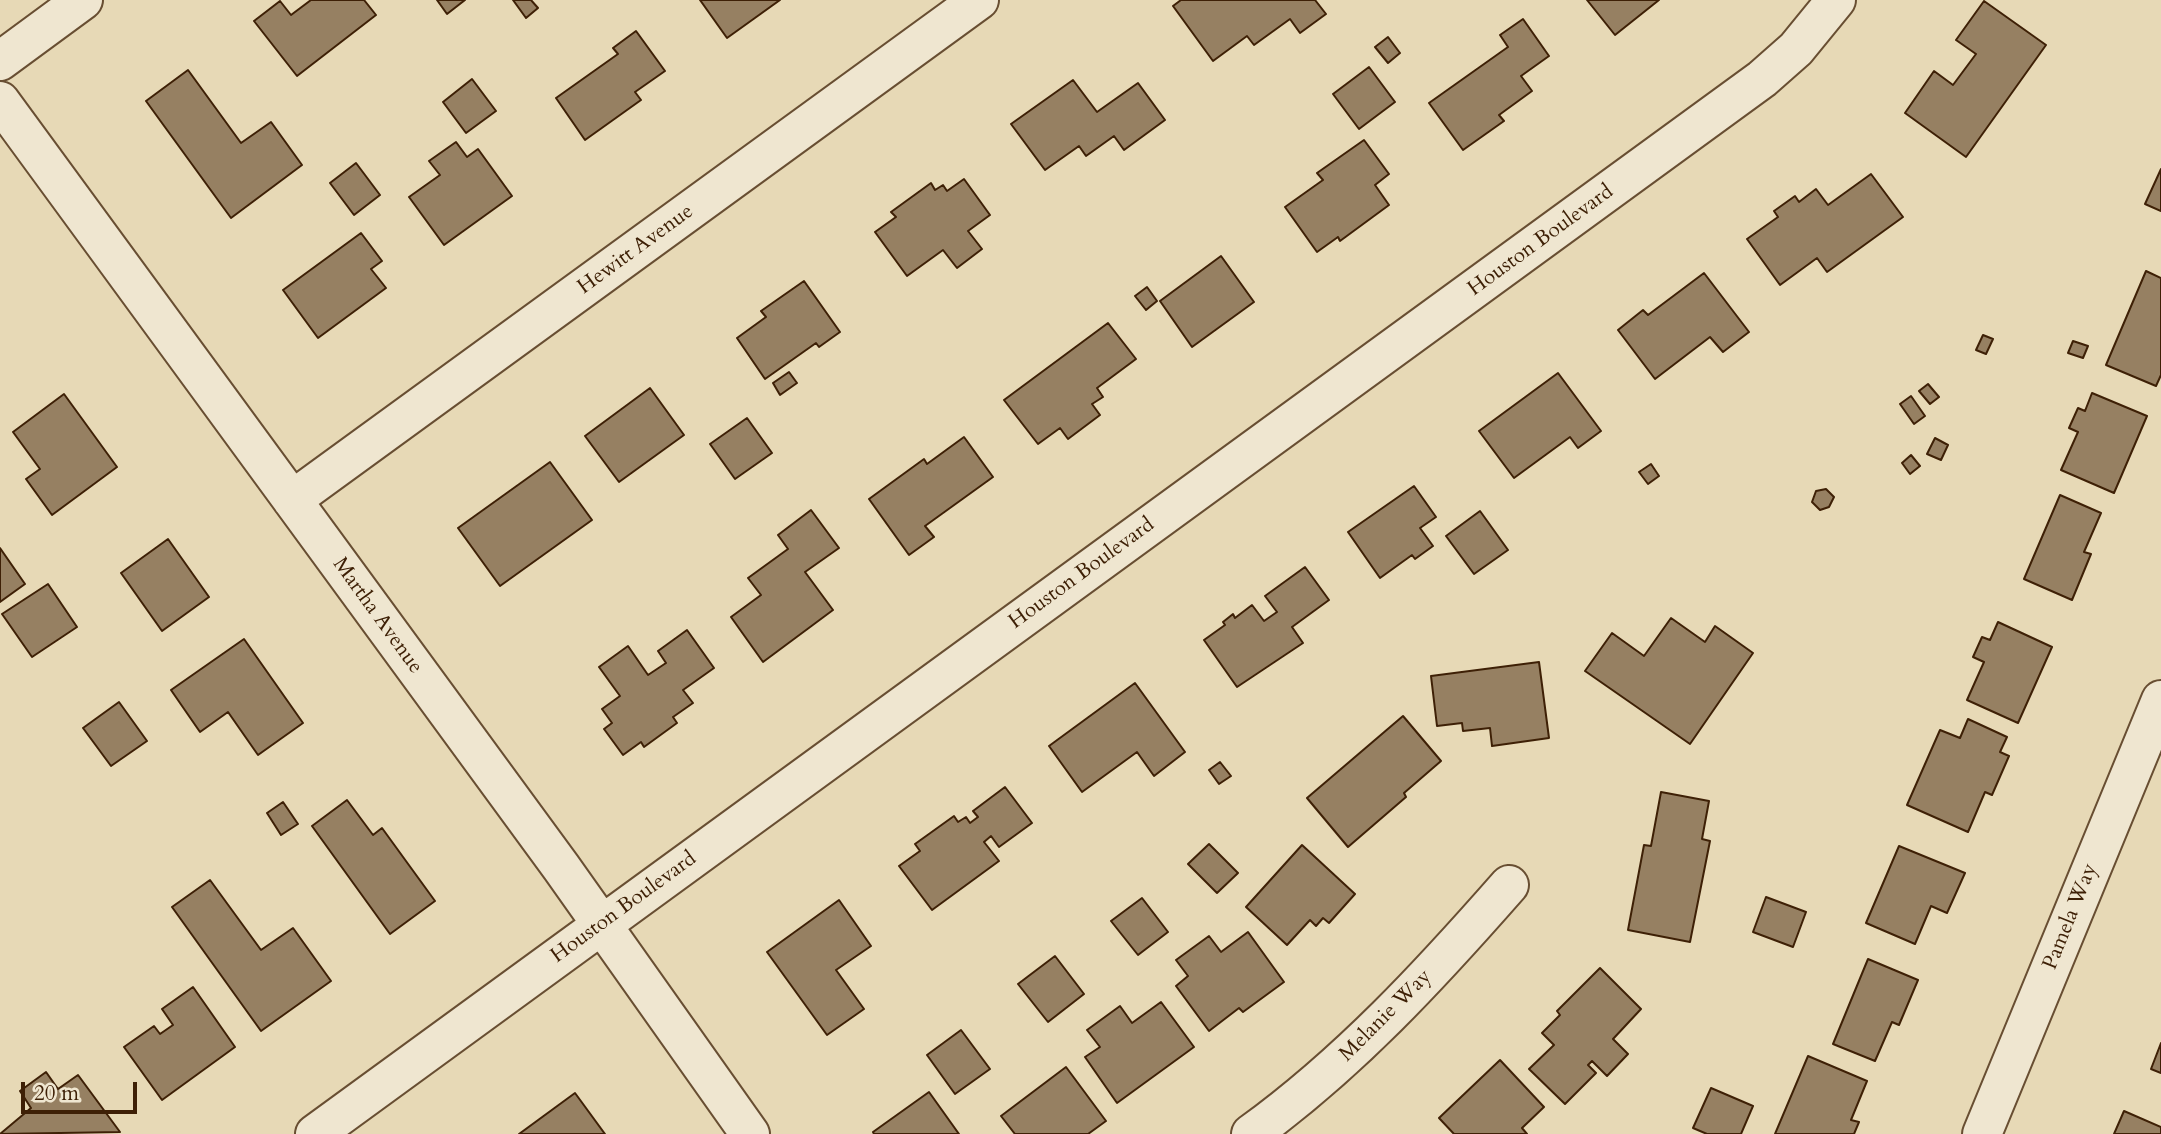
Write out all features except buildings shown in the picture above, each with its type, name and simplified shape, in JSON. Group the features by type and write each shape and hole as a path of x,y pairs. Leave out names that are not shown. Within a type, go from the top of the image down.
{"street":[{"path":"0,61 83,0"},
{"name":"Hewitt Avenue","path":"292,500 979,0"},
{"name":"Houston Boulevard","path":"315,1134 1762,79 1796,49 1836,0"},
{"name":"Martha Avenue","path":"0,101 601,924 750,1134"},
{"name":"Pamela Way","path":"1982,1134 2161,700"},
{"name":"Melanie Way","path":"1251,1134 1286,1109 1371,1035 1509,885"}]}
